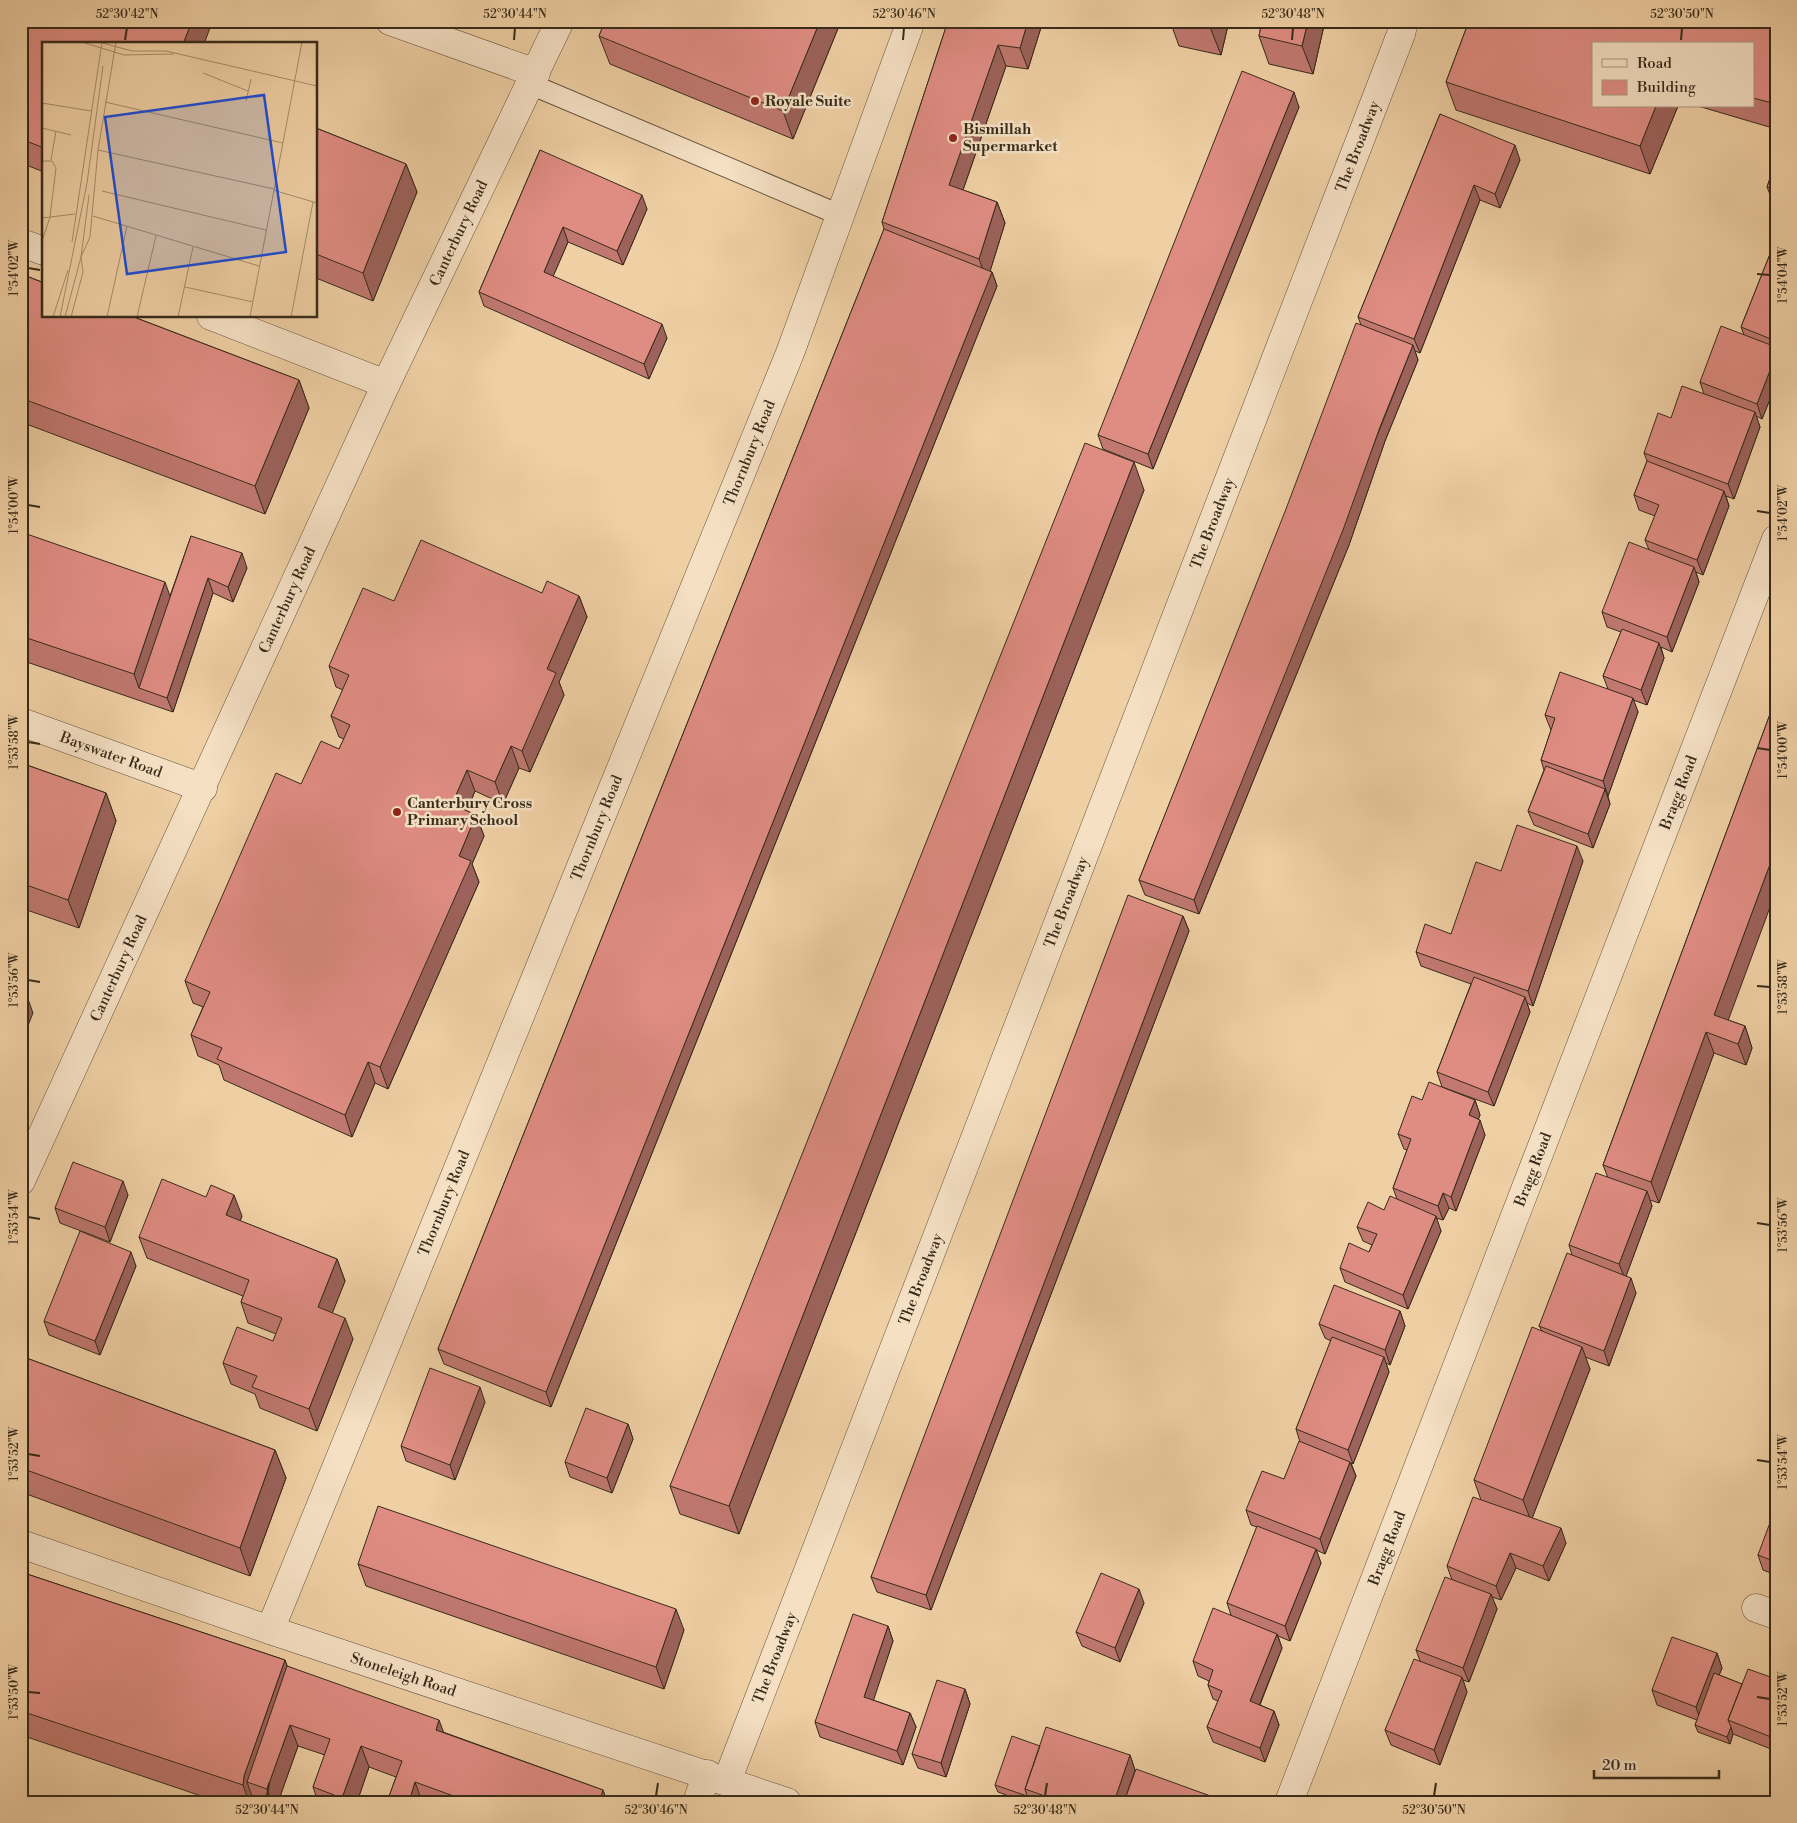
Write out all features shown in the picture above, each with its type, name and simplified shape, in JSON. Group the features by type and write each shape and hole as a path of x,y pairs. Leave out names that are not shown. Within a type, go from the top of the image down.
{"street":[{"path":"390,21 533,78"},
{"name":"Canterbury Road","path":"21,1181 203,788 386,384 560,21"},
{"name":"Thornbury Road","path":"270,1630 790,353 911,21"},
{"name":"The Broadway","path":"697,1802 717,1778 1401,34 1404,21"},
{"path":"21,243 42,250"},
{"path":"217,318 386,384"},
{"name":"Bragg Road","path":"1289,1802 1776,539"},
{"name":"Bayswater Road","path":"21,722 203,788"},
{"name":"Stoneleigh Road","path":"21,1544 270,1630 787,1802"}],"lane":[{"path":"533,78 840,215"}],"building":[{"path":"21,21 192,21 184,42 42,42 42,147 21,139"},
{"name":"Royale Suite","path":"605,21 820,21 783,111 599,36"},
{"name":"Bismillah Supermarket","path":"948,21 1028,21 1020,48 998,45 949,185 997,202 979,259 882,222"},
{"path":"1184,21 1212,21 1210,27"},
{"path":"1262,21 1308,21 1302,46 1259,36"},
{"path":"1469,21 1755,21 1776,29 1776,104 1754,98 1754,42 1592,42 1592,108 1655,108 1640,146 1446,82"},
{"path":"1242,71 1294,92 1148,454 1098,435"},
{"path":"1440,114 1515,145 1495,194 1474,185 1414,339 1358,317"},
{"path":"318,129 406,164 363,273 318,255"},
{"path":"540,150 642,195 617,251 563,227 544,272 662,324 644,364 479,292"},
{"path":"1776,161 1776,190 1767,187"},
{"path":"884,229 992,272 546,1392 438,1349"},
{"path":"1776,239 1776,341 1741,327"},
{"path":"21,274 42,282 42,318 136,318 299,380 255,486 21,398"},
{"path":"1356,323 1413,345 1380,427 1343,530 1194,900 1139,880 1286,509"},
{"path":"1721,326 1776,347 1776,355 1757,404 1700,382"},
{"path":"1682,386 1755,412 1728,484 1644,453 1658,413 1671,418"},
{"path":"1085,443 1134,462 729,1506 670,1486"},
{"path":"1647,461 1724,491 1697,560 1645,540 1659,505 1634,495"},
{"path":"21,532 165,582 134,674 21,636"},
{"path":"191,536 242,553 228,587 208,578 167,698 139,688"},
{"path":"421,540 542,593 547,581 579,596 547,669 556,673 522,751 511,746 495,782 467,770 452,804 476,815 459,856 471,861 380,1067 368,1062 345,1115 217,1059 222,1048 191,1035 210,992 185,981 276,773 301,784 321,741 339,749 350,725 331,716 349,675 329,666 363,588 394,601"},
{"path":"1629,542 1694,567 1667,637 1602,612"},
{"path":"1622,629 1659,643 1641,690 1603,676"},
{"path":"1560,672 1633,698 1603,781 1541,760 1555,718 1545,715"},
{"path":"1776,698 1776,848 1714,1015 1745,1026 1738,1044 1706,1032 1651,1182 1603,1165"},
{"path":"21,763 106,793 68,900 21,883"},
{"path":"1546,766 1605,789 1588,834 1528,811"},
{"path":"1517,825 1577,846 1528,991 1416,952 1425,924 1451,934 1476,862 1501,871"},
{"path":"1128,895 1183,916 926,1595 871,1577"},
{"path":"1474,977 1525,997 1488,1092 1437,1072"},
{"path":"1429,1082 1475,1100 1469,1115 1480,1120 1451,1197 1443,1193 1438,1206 1393,1188 1411,1139 1398,1134 1412,1096 1422,1100"},
{"path":"73,1162 123,1181 105,1227 55,1208"},
{"path":"1596,1173 1647,1191 1619,1264 1569,1245"},
{"path":"162,1179 206,1197 211,1185 234,1195 226,1215 337,1259 318,1307 345,1318 309,1409 252,1387 257,1376 223,1363 237,1327 273,1341 282,1318 241,1302 249,1280 139,1237"},
{"path":"1390,1196 1436,1216 1403,1295 1340,1268 1349,1243 1369,1252 1377,1234 1357,1227 1368,1202 1384,1210"},
{"path":"80,1231 131,1252 95,1341 44,1321"},
{"path":"1567,1253 1631,1278 1604,1351 1539,1326"},
{"path":"1334,1285 1400,1311 1385,1350 1319,1324"},
{"path":"1532,1327 1582,1347 1523,1500 1474,1480"},
{"path":"1332,1337 1384,1357 1348,1450 1296,1429"},
{"path":"21,1356 275,1450 240,1548 21,1468"},
{"path":"430,1368 480,1387 450,1465 401,1446"},
{"path":"586,1408 628,1424 607,1478 565,1462"},
{"path":"1299,1441 1350,1462 1320,1539 1246,1510 1262,1471 1284,1479"},
{"path":"1473,1497 1561,1528 1543,1566 1510,1553 1496,1586 1447,1566"},
{"path":"378,1506 676,1609 656,1667 358,1564"},
{"path":"1771,1520 1776,1522 1776,1562 1758,1555"},
{"path":"1257,1526 1316,1549 1285,1626 1227,1603"},
{"path":"21,1572 285,1660 244,1776 243,1785 21,1711"},
{"path":"1101,1573 1139,1589 1115,1648 1076,1632"},
{"path":"1445,1577 1491,1594 1463,1668 1416,1650"},
{"path":"1213,1608 1277,1634 1250,1701 1274,1711 1260,1748 1207,1727 1222,1691 1208,1685 1213,1670 1193,1661"},
{"path":"853,1614 888,1626 864,1697 910,1713 897,1751 815,1722"},
{"path":"1672,1637 1717,1653 1696,1707 1652,1690"},
{"path":"1414,1659 1462,1677 1434,1750 1385,1730"},
{"path":"287,1666 439,1720 436,1730 603,1790 599,1802 470,1802 415,1782 409,1802 387,1802 402,1761 361,1746 342,1798 313,1787 330,1739 290,1725 267,1789 247,1782"},
{"path":"1748,1669 1776,1679 1776,1739 1728,1720"},
{"path":"1714,1673 1742,1684 1728,1720 1731,1727 1727,1737 1695,1725"},
{"path":"937,1680 965,1689 941,1763 912,1754"},
{"path":"1046,1727 1130,1755 1114,1802 1062,1802 1025,1789"},
{"path":"1012,1736 1040,1746 1025,1789 1027,1796 995,1785"},
{"path":"1136,1769 1227,1802 1124,1802"}],"place":[{"name":"Royale Suite","path":"755,101"},
{"name":"Bismillah Supermarket","path":"953,138"},
{"name":"Canterbury Cross Primary School","path":"397,812"}]}
